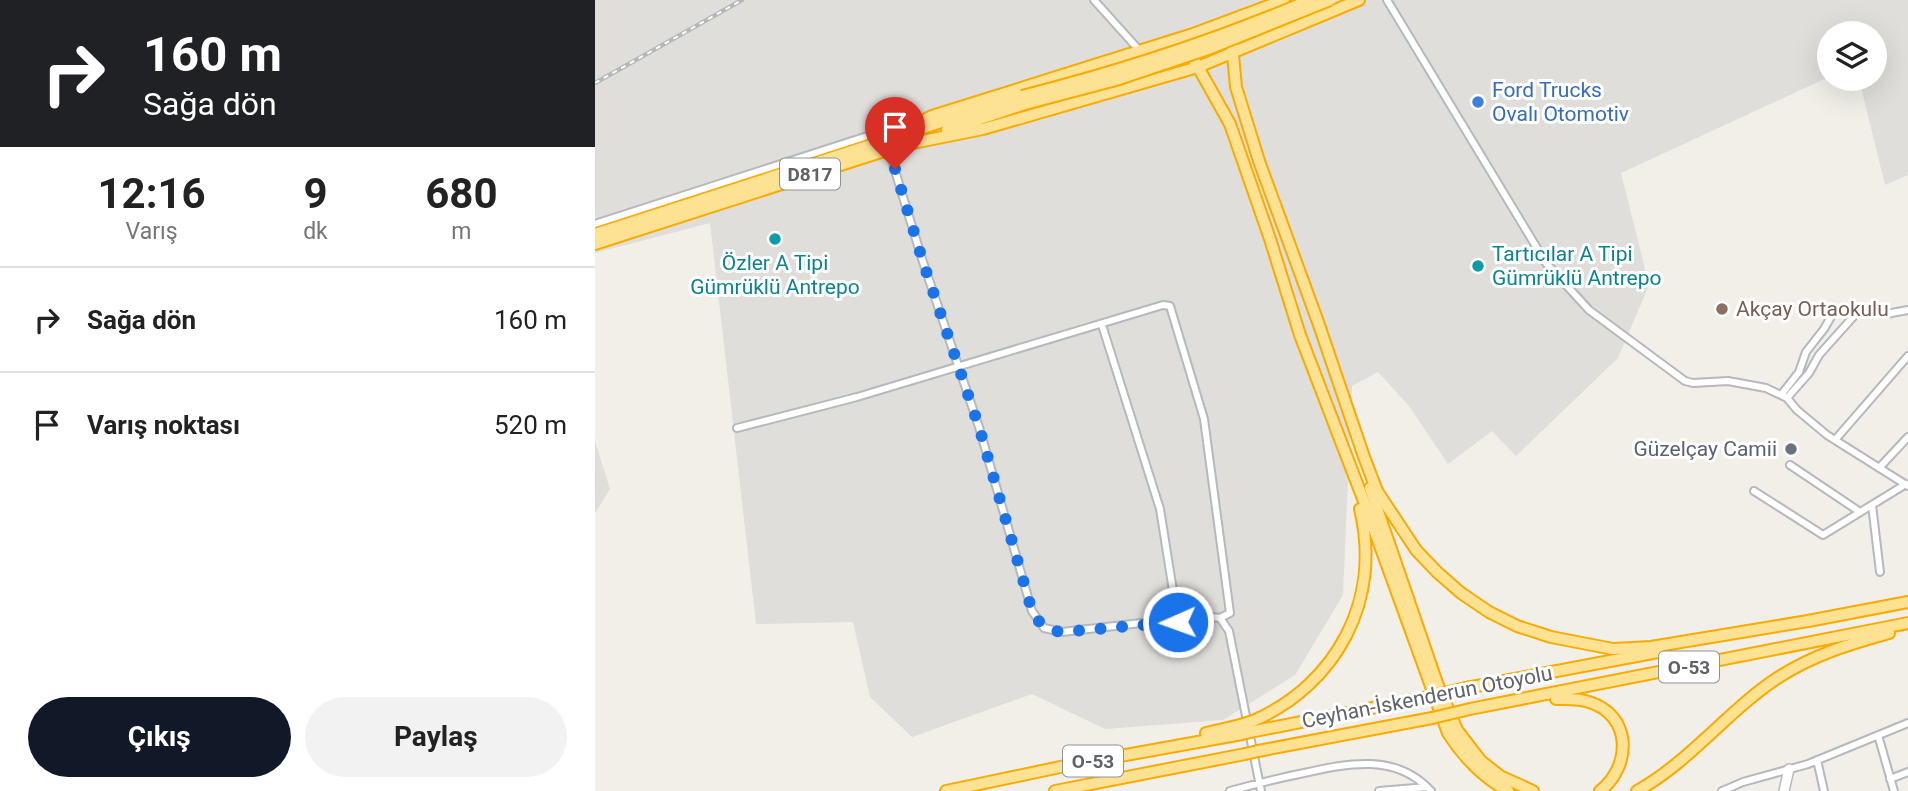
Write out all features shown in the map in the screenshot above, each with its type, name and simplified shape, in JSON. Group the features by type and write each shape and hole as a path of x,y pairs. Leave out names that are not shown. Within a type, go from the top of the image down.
{"highway":[{"path":"888,144 932,116 1193,34 1284,0"},
{"name":"D817","path":"595,244 888,144 1206,42 1310,0"},
{"name":"D817","path":"595,234 888,144 902,145 1023,100 1117,80 1208,49 1330,0"},
{"path":"902,145 1007,122 1198,67 1359,0"},
{"path":"1221,23 1232,45 1236,87 1255,150 1377,491 1416,550 1461,593 1489,612 1517,626 1551,637 1613,649 1651,647 1814,620"},
{"path":"1193,34 1193,58 1230,124 1271,239 1300,335 1448,733 1459,751 1475,768 1509,791"},
{"path":"1322,335 1337,393 1437,683 1457,730 1474,754 1500,776 1533,791"},
{"path":"1254,726 1318,677 1343,643 1359,604 1364,583 1365,537 1356,491 1339,436"},
{"name":"Ceyhan-İskenderun Otoyolu","path":"946,791 1254,726 1423,698 1908,602"},
{"path":"1637,791 1678,763 1753,696 1778,678 1834,649 1908,626"},
{"name":"Ceyhan-İskenderun Otoyolu","path":"1055,791 1908,626"},
{"path":"1487,707 1573,699 1590,702 1602,708 1619,728 1624,751 1617,774 1600,791"}],"street":[{"path":"1094,0 1139,50"},
{"path":"1387,0 1540,253 1558,278 1589,310 1685,381 1728,381 1766,388 1784,396 1808,420 1835,440 1907,484 1823,535 1754,491"},
{"path":"595,224 932,116"},
{"path":"737,428 857,397 958,366 1102,325 1163,305 1170,306 1174,312 1204,419 1230,613 1220,618 1062,632 1044,628 1038,622 1032,611 979,427 958,366 923,262 888,144"},
{"path":"1784,396 1809,373 1819,355 1862,307 1886,314 1908,310"},
{"path":"1784,396 1799,372 1806,352 1832,314"},
{"path":"1102,325 1160,509 1178,622"},
{"path":"1835,440 1908,356"},
{"path":"1879,468 1908,437"},
{"path":"1790,466 1860,512"},
{"path":"1873,505 1880,572"},
{"path":"1220,618 1229,631 1261,791"},
{"path":"1722,791 1817,760 1908,723"},
{"path":"1878,735 1894,791"},
{"path":"1817,760 1823,791"},
{"path":"1230,791 1259,782 1365,762 1387,765 1407,772 1429,789"},
{"path":"1784,791 1789,769"},
{"path":"1890,779 1908,772"},
{"path":"1379,791 1429,789"}],"shaded area":[{"path":"595,0 1908,0 1908,175 1885,185 1862,91 1887,91 1887,21 1817,21 1817,83 1621,173 1649,285 1618,358 1516,456 1492,431 1448,464 1409,406 1378,372 1352,386 1343,595 1295,675 1223,720 1105,729 1032,694 912,737 870,697 853,622 756,624 710,223 595,253"},
{"path":"595,441 610,489 595,513"}],"railway":[{"path":"595,83 742,0"}],"place":[{"name":"Ford Trucks Ovalı Otomotiv","path":"1478,102"},
{"name":"Özler A Tipi Gümrüklü Antrepo","path":"775,239"},
{"name":"Tartıcılar A Tipi Gümrüklü Antrepo","path":"1478,266"},
{"name":"Akçay Ortaokulu","path":"1722,309"},
{"name":"Güzelçay Camii","path":"1791,449"}],"route":[{"path":"895,169 923,262 979,427 1032,611 1038,622 1044,628 1062,632 1141,623 1178,622"}]}
